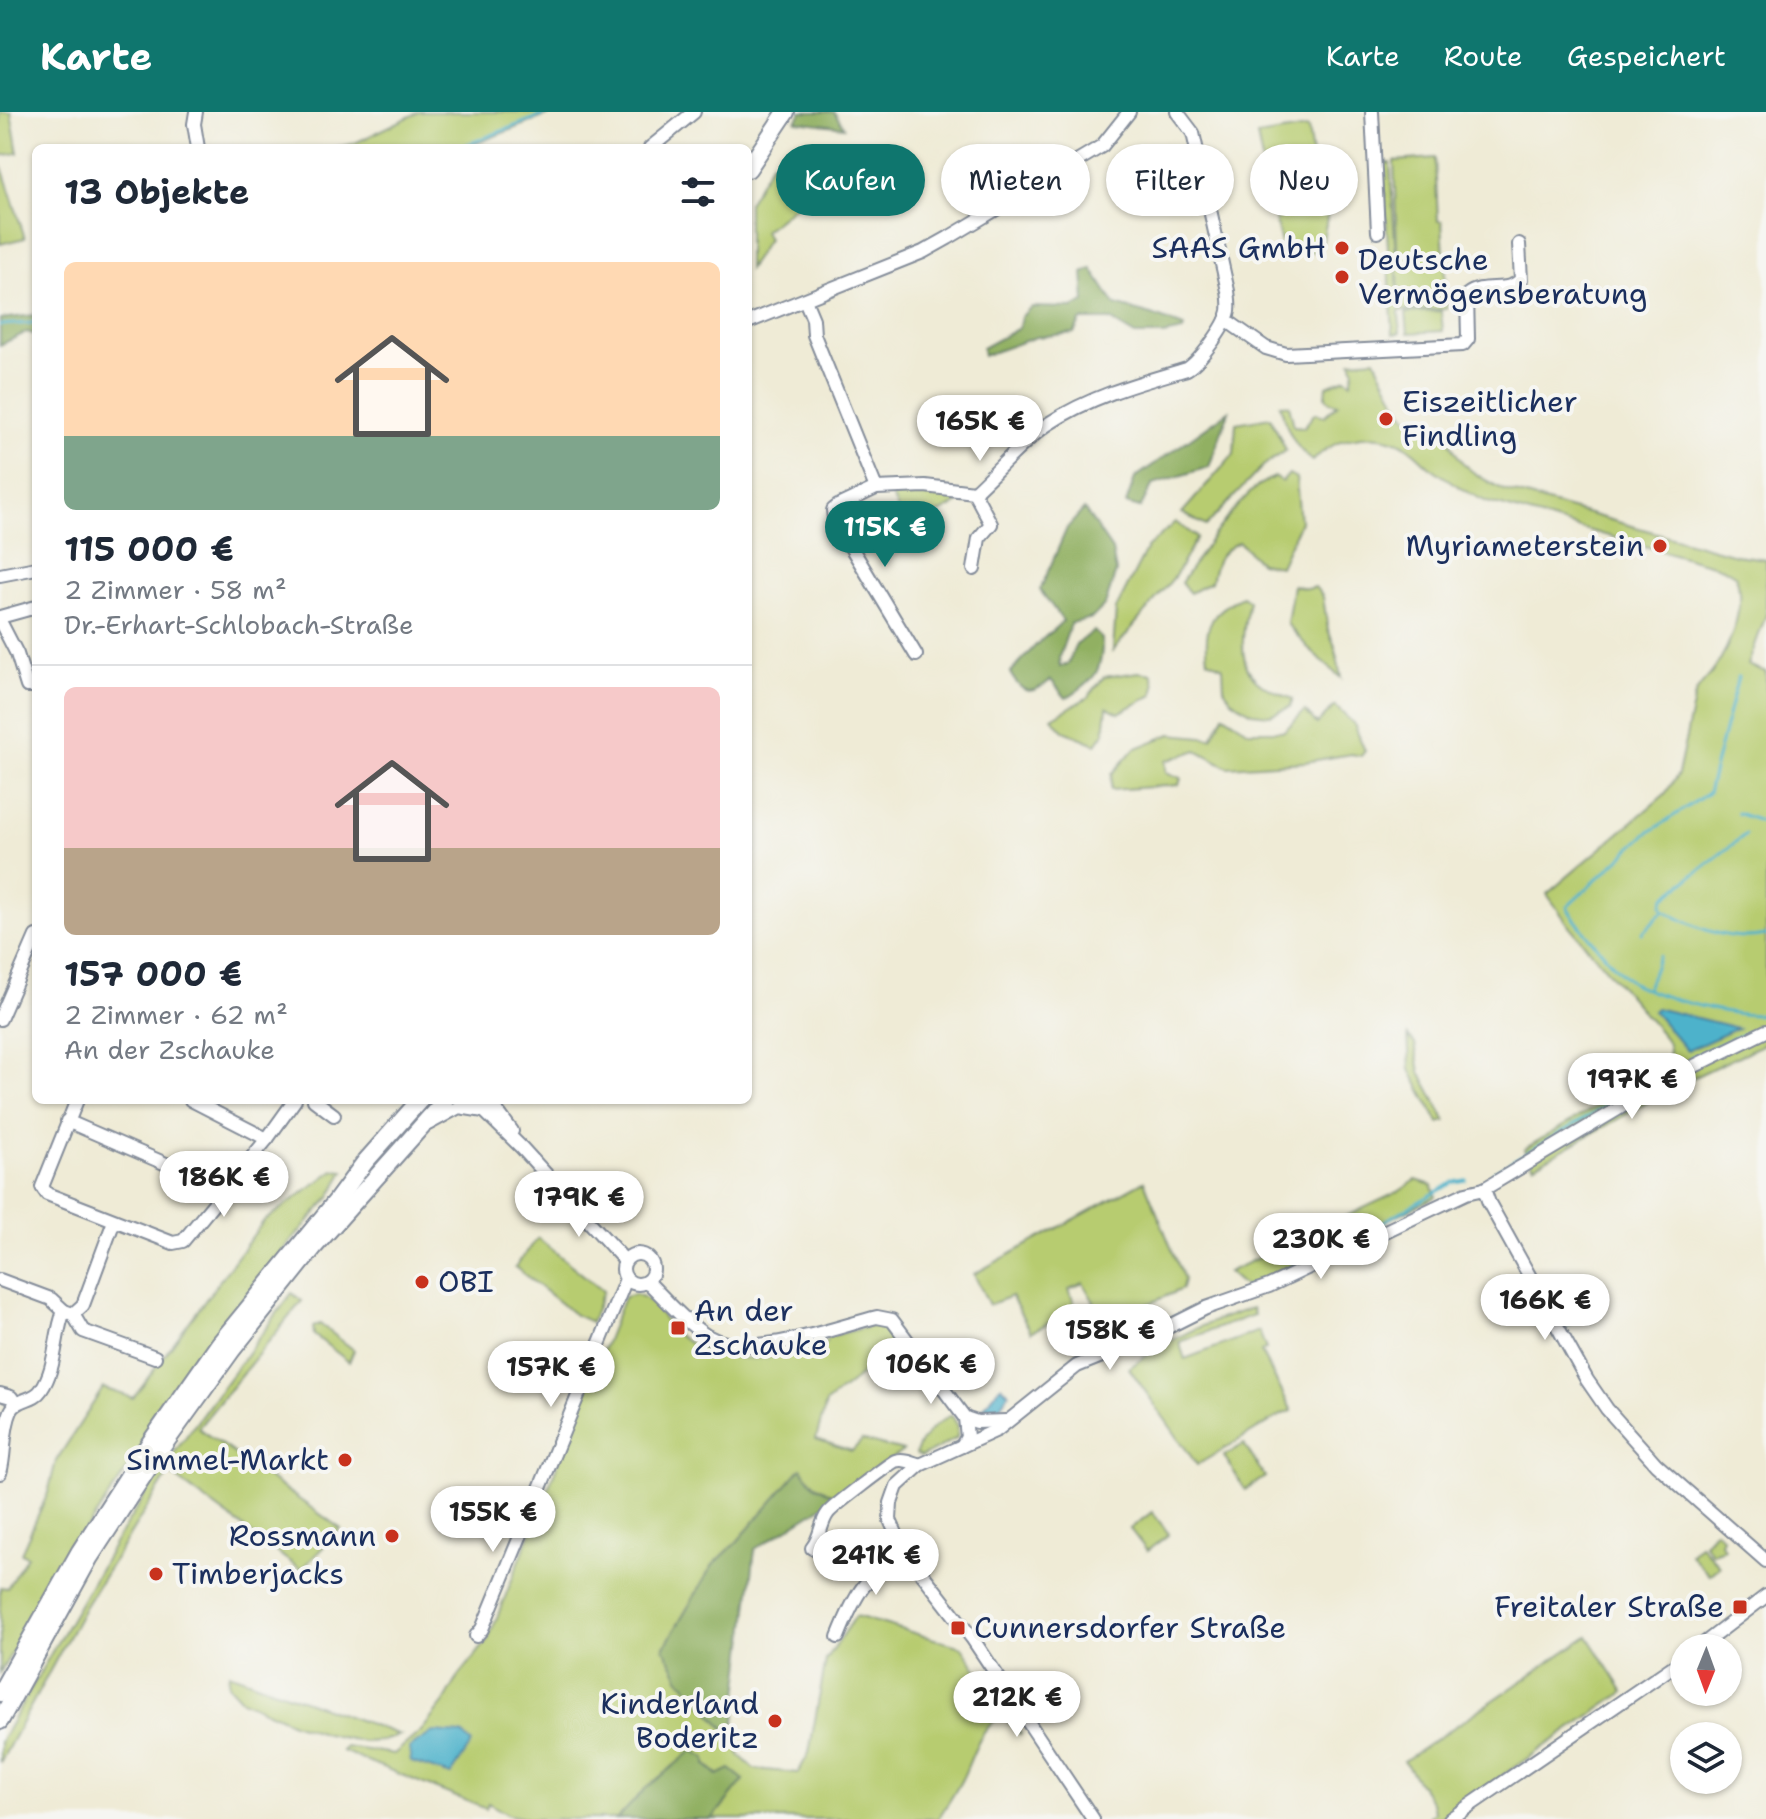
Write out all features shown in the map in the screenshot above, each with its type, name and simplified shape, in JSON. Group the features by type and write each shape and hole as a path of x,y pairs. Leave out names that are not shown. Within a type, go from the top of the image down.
{"main road":[{"path":"752,163 786,112"},
{"path":"0,1693 80,1551 219,1344 365,1162 416,1104"},
{"path":"0,1721 90,1557 160,1450 232,1350 314,1247 441,1104"}],"street":[{"path":"196,112 194,124 197,144"},
{"path":"655,144 694,112"},
{"path":"752,320 923,252 1102,146 1129,112"},
{"path":"916,655 834,519 833,510 876,488 925,486 974,492 1053,421 1127,386 1196,364 1226,320 1230,305 1193,133 1177,112"},
{"path":"1372,112 1378,232"},
{"path":"1226,320 1266,348 1286,354 1463,345 1468,339 1467,295 1474,290 1514,286 1521,280 1519,244"},
{"path":"805,300 813,319 814,335 876,488"},
{"path":"974,492 991,524 979,538 974,569"},
{"path":"0,575 32,569"},
{"path":"32,608 0,619 17,654 27,686 32,686"},
{"path":"0,1019 32,945"},
{"path":"1093,1819 972,1638 903,1549 890,1520 891,1503 897,1486 920,1465 986,1436 1077,1366 1144,1339 1206,1308 1269,1286 1466,1193 1484,1189 1670,1078 1766,1031"},
{"path":"75,1104 42,1187 47,1194 173,1243 183,1241 292,1104"},
{"path":"199,1104 267,1139"},
{"path":"319,1104 334,1115"},
{"path":"418,1130 454,1108 490,1105 548,1180 625,1261"},
{"path":"67,1121 226,1190"},
{"path":"1484,1189 1544,1304 1607,1409 1656,1464 1766,1561"},
{"path":"0,1473 5,1452 5,1431 12,1408 42,1389 69,1312 83,1305 114,1221"},
{"path":"635,1254 646,1256 653,1265 647,1281 637,1284 626,1279 623,1273 625,1261 635,1254"},
{"path":"476,1636 482,1629 626,1279"},
{"path":"0,1280 51,1299 69,1312 83,1331 155,1357"},
{"path":"647,1281 688,1321 706,1335 728,1344 754,1346 775,1343 885,1317 897,1325 929,1373 965,1418 967,1437 962,1446"},
{"path":"0,1394 11,1397 16,1404"},
{"path":"965,1418 977,1422 1006,1421"},
{"path":"812,1548 827,1514 894,1461 908,1460 920,1465"},
{"path":"838,1637 864,1583 903,1549"},
{"path":"1716,1634 1766,1596"},
{"path":"1450,1819 1670,1669"}],"green space":[{"path":"0,112 11,112 18,153 0,156"},
{"path":"419,112 556,112 475,144 353,144"},
{"path":"801,112 834,112 844,127 796,121"},
{"path":"1308,128 1310,144 1259,144 1257,136"},
{"path":"1435,158 1447,309 1399,311 1400,333 1393,334 1383,163 1390,163 1399,305 1394,161"},
{"path":"772,162 776,167 776,216 782,216 764,231 768,239 752,263 752,196"},
{"path":"0,165 25,238 0,244"},
{"path":"1327,216 1321,250 1284,255 1275,219"},
{"path":"1092,269 1115,305 1184,327 1183,331 1135,335 1110,320 1081,320 1074,333 1036,337 983,356 982,348 1019,328 1021,317 1031,307 1073,308 1085,302 1083,273"},
{"path":"1441,311 1443,331 1408,333 1406,313"},
{"path":"32,315 32,334 27,332 0,345 0,319"},
{"path":"1375,359 1408,417 1421,424 1444,426 1454,450 1466,466 1504,490 1735,555 1766,559 1766,615 1748,665 1766,672 1766,1043 1686,1081 1534,1166 1524,1149 1658,1070 1668,1055 1665,1038 1570,927 1547,894 1665,794 1678,774 1695,695 1720,661 1731,637 1738,612 1739,588 1736,576 1723,568 1487,502 1443,476 1403,444 1388,439 1353,438 1331,446 1313,461 1291,436 1280,404 1289,405 1294,426 1304,427 1315,413 1324,416 1338,404 1326,397 1327,386 1346,378 1351,382 1354,370 1351,361"},
{"path":"1229,411 1209,467 1153,484 1140,508 1126,504 1135,478"},
{"path":"1270,417 1286,450 1263,466 1206,526 1182,513 1234,454 1236,423"},
{"path":"1289,474 1296,478 1300,522 1280,566 1260,563 1239,542 1219,558 1211,582 1190,593 1181,583 1236,508 1262,483 1275,477 1282,482"},
{"path":"889,490 954,497 957,504 907,529"},
{"path":"1084,509 1112,550 1116,572 1105,605 1092,618 1071,623 1059,657 1060,667 1068,664 1076,644 1094,631 1102,639 1101,660 1090,681 1066,698 1051,680 1028,691 1019,686 1010,673 1063,621 1040,590 1067,528"},
{"path":"1175,522 1197,537 1175,576 1113,651 1116,609 1147,548"},
{"path":"1293,585 1307,589 1315,587 1323,597 1341,678 1287,624"},
{"path":"1242,596 1249,601 1243,647 1248,668 1263,685 1293,699 1290,707 1270,715 1252,713 1232,700 1224,689 1223,667 1208,660 1208,628 1216,614"},
{"path":"1139,672 1152,674 1155,685 1153,695 1119,713 1107,707 1104,733 1096,744 1064,731 1052,718 1088,697 1104,677"},
{"path":"1335,706 1354,724 1365,751 1361,756 1351,754 1305,762 1228,767 1197,750 1166,761 1166,772 1181,778 1179,785 1111,790 1112,774 1134,749 1171,734 1212,738 1224,715 1249,731 1284,731 1305,711 1317,724"},
{"path":"1408,1036 1415,1044 1420,1072 1446,1121 1439,1123 1410,1070"},
{"path":"334,1170 344,1171 330,1197 222,1330 71,1552 0,1673 0,1587 7,1588 27,1556 21,1553 48,1493 56,1461 103,1388 133,1398 263,1222"},
{"path":"1416,1180 1432,1185 1436,1197 1245,1287 1228,1272 1398,1192"},
{"path":"1144,1181 1184,1279 1182,1289 1106,1323 1083,1283 1069,1289 1076,1309 1031,1332 1011,1296 989,1305 974,1274"},
{"path":"538,1238 603,1291 591,1322 575,1315 515,1267"},
{"path":"292,1293 302,1301 198,1428 341,1529 301,1570 169,1473 85,1606 0,1763 0,1742 115,1542 162,1469"},
{"path":"635,1294 648,1300 682,1338 699,1347 738,1358 782,1355 827,1342 827,1337 879,1324 891,1329 902,1342 826,1403 816,1439 852,1451 862,1440 903,1451 831,1501 832,1494 814,1484 801,1469 713,1565 664,1648 680,1679 733,1738 740,1756 754,1769 798,1773 809,1753 826,1660 856,1616 962,1647 1021,1735 1005,1718 998,1718 991,1724 938,1819 712,1819 744,1780 719,1775 706,1764 617,1819 529,1819 509,1815 488,1803 486,1809 342,1751 346,1747 394,1754 422,1730 488,1640 624,1297"},
{"path":"1252,1308 1254,1315 1179,1342 1185,1359 1259,1331 1266,1349 1261,1352 1292,1411 1197,1465 1129,1368 1188,1332"},
{"path":"320,1324 354,1350 349,1362 314,1335 313,1327"},
{"path":"949,1416 958,1426 957,1438 921,1457 916,1454 929,1432"},
{"path":"1244,1444 1265,1477 1245,1490 1224,1456"},
{"path":"801,1468 814,1485 832,1494 831,1501 755,1549 733,1738 680,1679 664,1648 713,1565"},
{"path":"1152,1512 1169,1534 1147,1551 1130,1529"},
{"path":"1715,1530 1723,1537 1721,1543 1724,1549 1712,1553 1704,1543"},
{"path":"1700,1544 1720,1566 1709,1575 1690,1554"},
{"path":"1588,1636 1624,1692 1442,1817 1428,1819 1434,1811 1432,1802 1404,1761"},
{"path":"229,1673 400,1735 382,1741 364,1742 292,1723 242,1700 228,1685"},
{"path":"693,1750 706,1758 706,1765 718,1775 730,1769 744,1780 712,1819 617,1819 645,1789"}],"water":[{"path":"1656,1008 1738,1028 1687,1051 1653,1011"},
{"path":"1001,1386 1009,1393 1000,1406 990,1412 984,1407"},
{"path":"433,1732 462,1734 472,1743 451,1775 411,1762 409,1748"}],"waterway":[{"path":"468,144 551,112"},
{"path":"0,325 32,323"},
{"path":"1738,677 1708,793 1645,835 1567,907 1578,924 1633,983 1699,1006 1739,1014 1766,1013"},
{"path":"1737,813 1760,821 1766,827"},
{"path":"1642,933 1664,910 1665,897 1746,834"},
{"path":"1664,910 1713,932 1740,937 1766,935"},
{"path":"1647,988 1659,956"},
{"path":"1691,1057 1757,1028"},
{"path":"1494,1172 1683,1061"},
{"path":"1338,1247 1454,1182 1466,1180"},
{"path":"1247,1287 1299,1265"},
{"path":"1125,1340 1177,1316"},
{"path":"1565,1327 1570,1325"}],"place":[{"name":"SAAS GmbH","path":"1342,248"},
{"name":"Deutsche Vermögensberatung","path":"1342,277"},
{"name":"Eiszeitlicher Findling","path":"1386,419"},
{"name":"Myriameterstein","path":"1660,546"},
{"name":"OBI","path":"422,1282"},
{"name":"An der Zschauke","path":"678,1328"},
{"name":"Simmel-Markt","path":"345,1460"},
{"name":"Rossmann","path":"392,1536"},
{"name":"Timberjacks","path":"156,1574"},
{"name":"Freitaler Straße","path":"1740,1607"},
{"name":"Cunnersdorfer Straße","path":"958,1628"},
{"name":"Kinderland Boderitz","path":"775,1721"}]}
